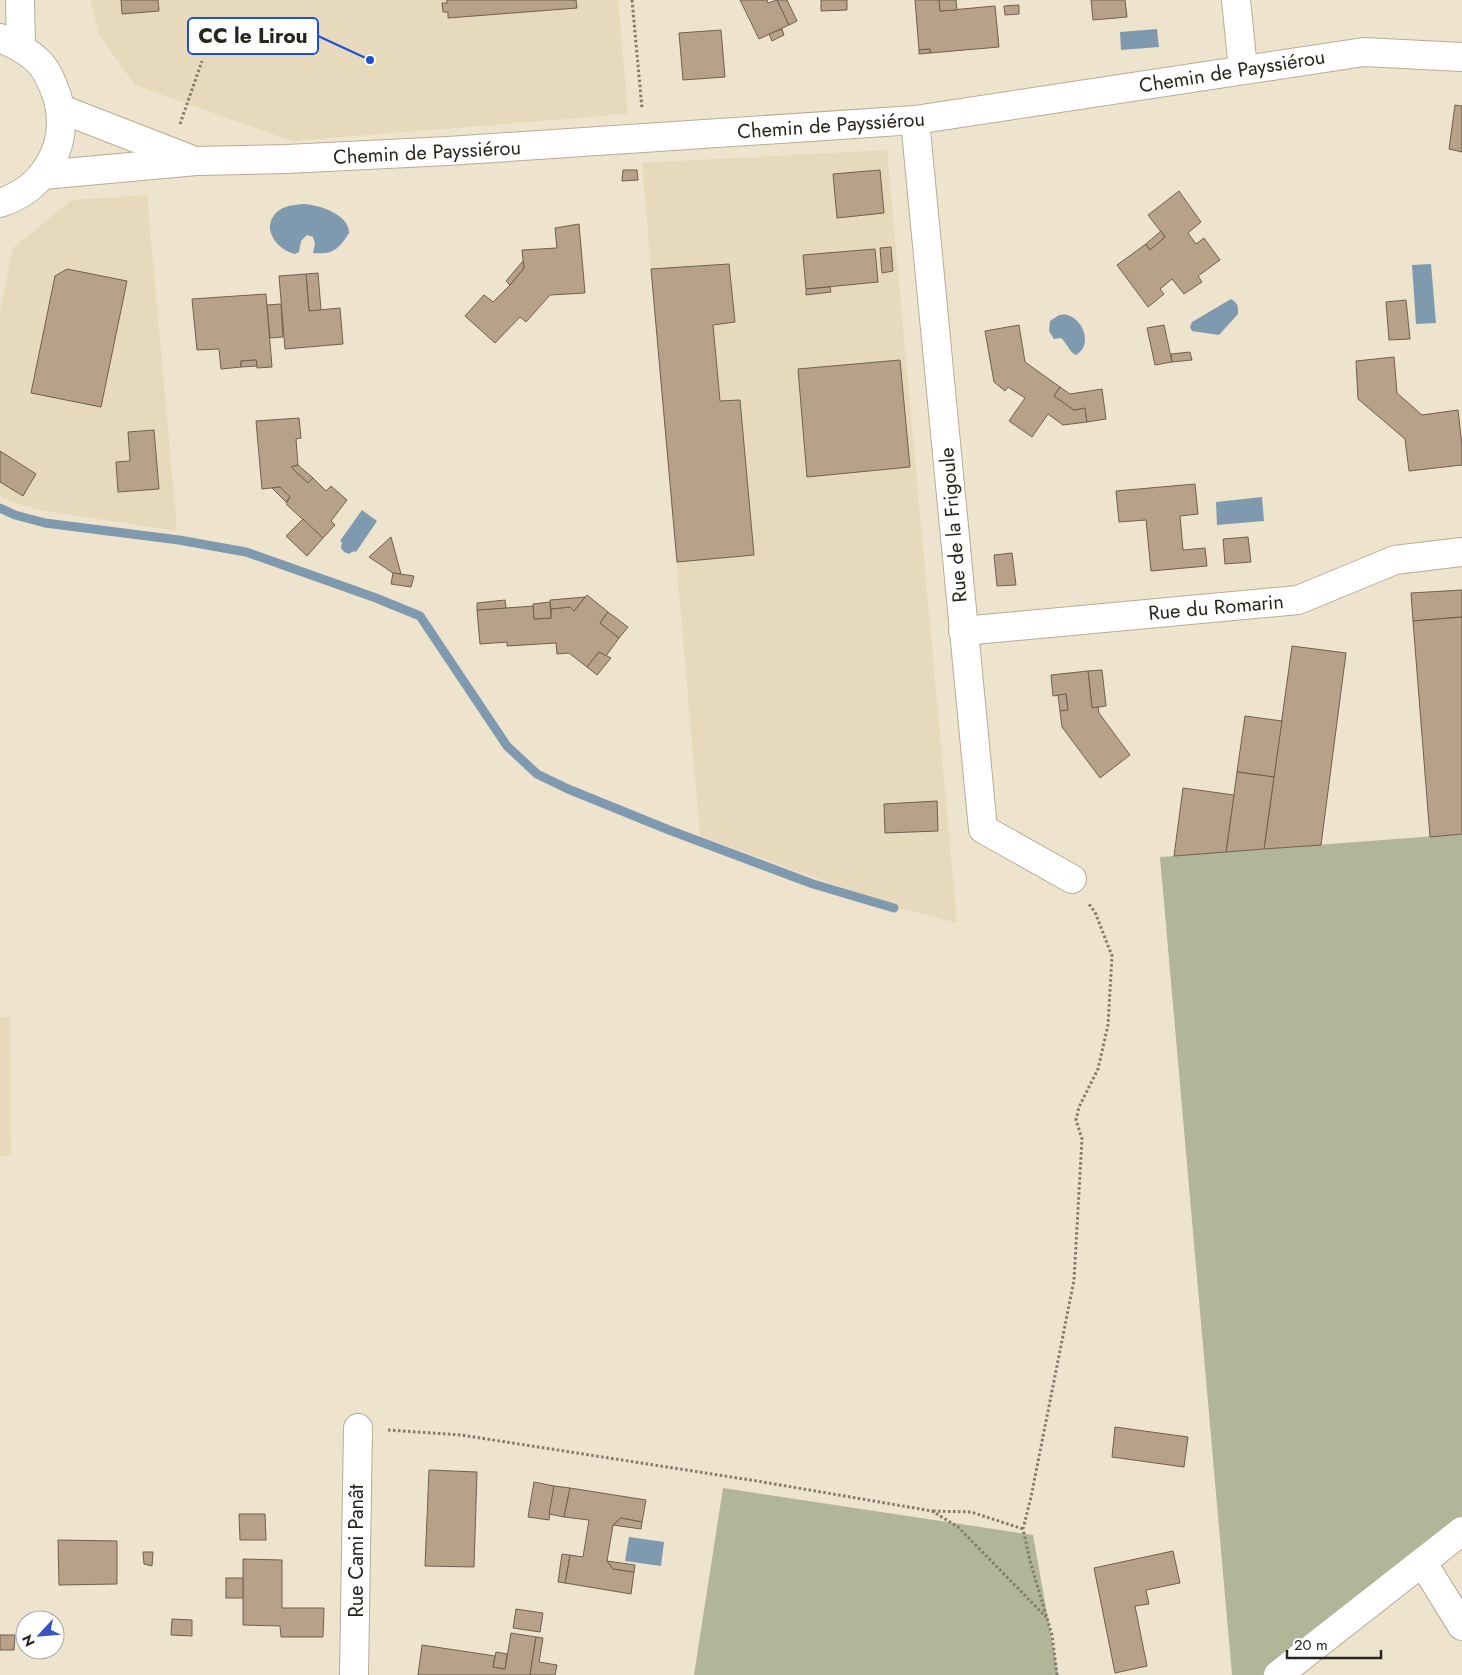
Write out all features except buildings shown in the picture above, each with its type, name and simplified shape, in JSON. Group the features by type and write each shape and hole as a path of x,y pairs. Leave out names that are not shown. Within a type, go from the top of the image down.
{"street":[{"path":"0,203 12,199 28,189 42,175 55,155 61,133 61,109 54,85 40,63 10,42 20,0"},
{"path":"1236,0 1242,69"},
{"name":"Chemin de Payssiérou","path":"42,175 196,161 287,160 645,139 915,120 1364,52 1462,57"},
{"name":"Chemin de Payssiérou","path":"61,109 196,161"},
{"name":"Rue de la Frigoule","path":"915,120 982,829 1072,879"},
{"name":"Rue du Romarin","path":"963,630 1298,600 1395,560 1462,552"},
{"name":"Rue Cami Panât","path":"354,1675 358,1428"},
{"path":"1278,1675 1462,1531"},
{"path":"1423,1563 1462,1626"}],"path":[{"path":"632,0 645,139"},
{"path":"152,145 153,129 177,133 202,61"},
{"path":"1057,1675 1052,1635 1030,1561 1023,1529 1074,1280 1082,1139 1076,1120 1079,1108 1098,1068 1108,1026 1112,956 1095,912 1072,879"},
{"path":"358,1428 461,1435 758,1481 932,1511 971,1512 1023,1529"},
{"path":"932,1511 958,1527 1048,1619"}],"shaded area":[{"path":"90,0 618,0 628,114 292,141 135,85 100,36"},
{"path":"887,150 957,923 899,908 700,836 642,163"},
{"path":"147,195 177,531 39,510 0,496 0,312 13,248 72,200"},
{"path":"0,1017 10,1017 11,1155 0,1156"}],"green space":[{"path":"1462,834 1462,1516 1262,1675 1232,1675 1160,857"},
{"path":"723,1488 1033,1535 1058,1675 694,1675"}],"water":[{"path":"1157,29 1159,47 1121,50 1120,32"},
{"path":"304,204 317,206 332,212 339,216 348,226 349,233 335,250 326,253 313,253 315,244 313,237 307,235 301,241 299,252 295,254 282,248 273,238 270,225 272,218 277,212 286,207"},
{"path":"1431,264 1436,323 1416,324 1412,265"},
{"path":"1231,299 1237,305 1238,314 1219,335 1192,331 1190,327 1192,322"},
{"path":"1059,315 1073,317 1082,327 1085,339 1084,346 1076,355 1061,338 1054,339 1049,331 1050,321"},
{"path":"1262,497 1264,521 1217,525 1216,502"},
{"path":"362,510 377,521 356,552 354,551 349,554 341,548 342,542 340,541"},
{"path":"629,1537 664,1542 661,1566 625,1561"}],"waterway":[{"path":"0,508 15,515 45,523 179,540 246,552 376,598 420,616 507,746 537,774 568,789 669,830 813,884 894,908"}],"place":[{"name":"CC le Lirou","path":"370,60"}]}
